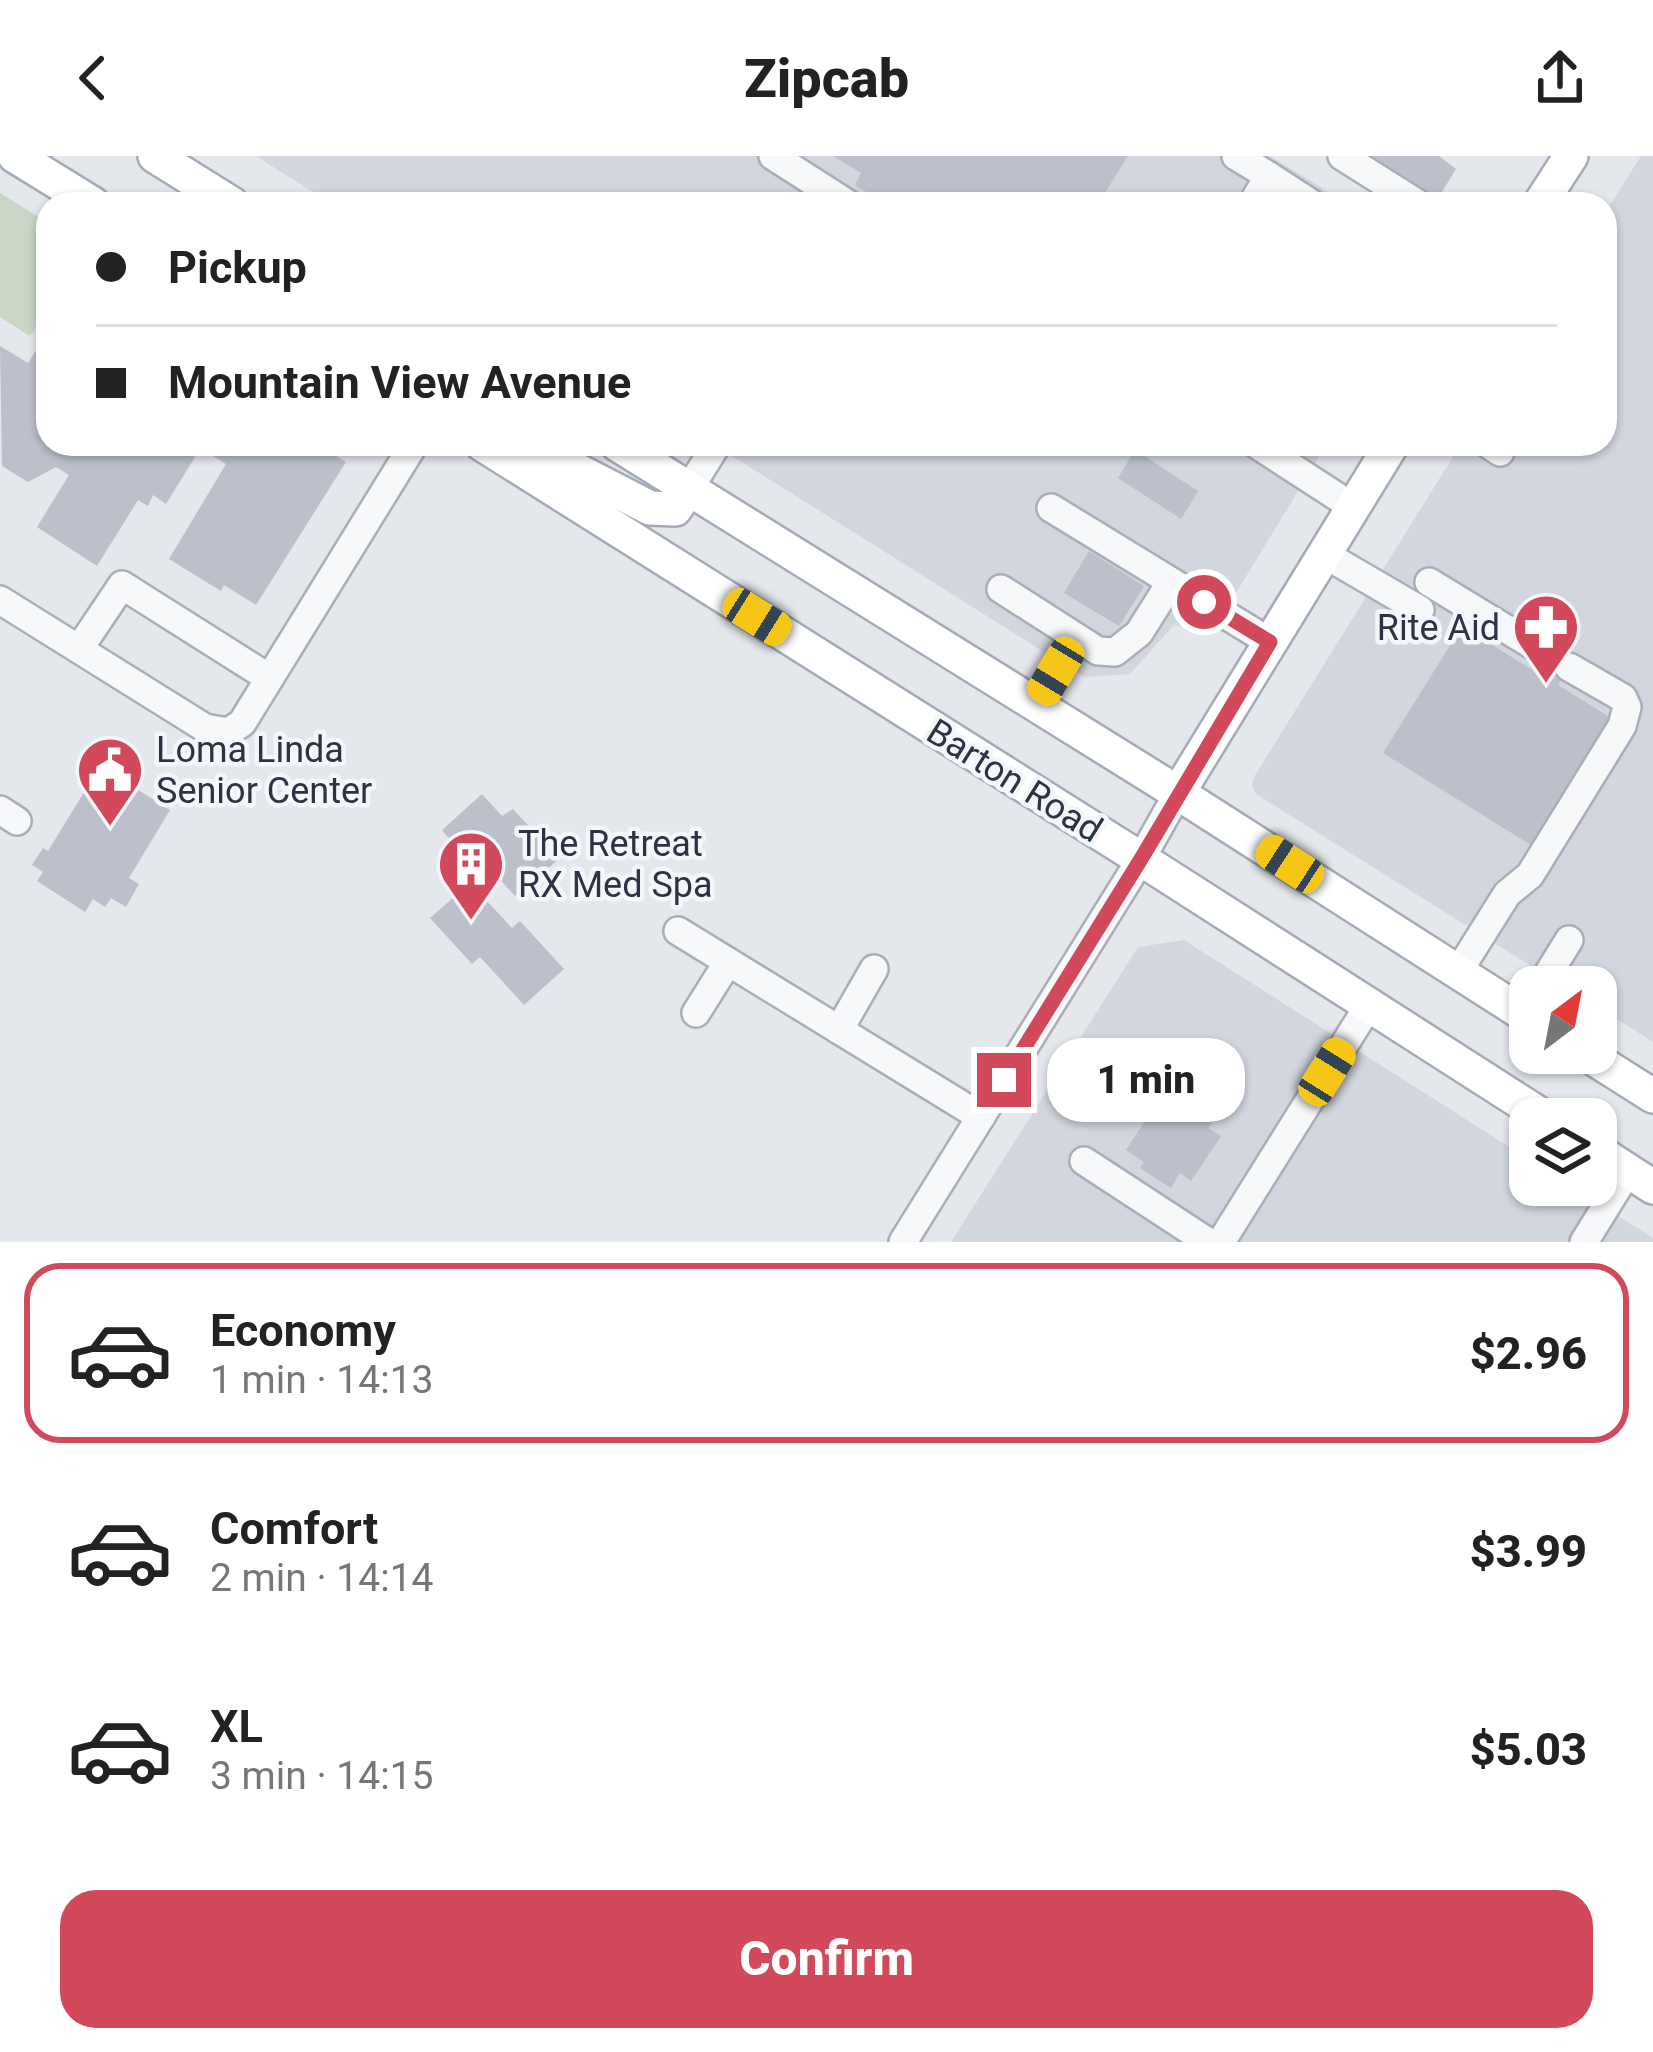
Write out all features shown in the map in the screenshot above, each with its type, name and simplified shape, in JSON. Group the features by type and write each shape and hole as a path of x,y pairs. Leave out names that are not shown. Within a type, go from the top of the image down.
{"main road":[{"path":"15,156 74,192"},
{"path":"155,156 213,192"},
{"path":"1548,192 1571,156"},
{"name":"Barton Road","path":"501,456 1514,1098"},
{"path":"549,456 650,508 675,509 689,489"},
{"name":"Barton Road","path":"636,456 1458,972 1509,996"},
{"path":"1178,793 1385,456"},
{"path":"1617,1073 1653,1096"}],"street":[{"path":"773,156 829,192"},
{"path":"1236,156 1294,192"},
{"path":"1342,156 1399,192"},
{"path":"1259,192 1269,176"},
{"path":"0,600 205,728 228,732 242,723 407,456"},
{"path":"689,489 710,456"},
{"path":"1274,456 1353,507"},
{"path":"1052,508 1270,642"},
{"path":"1324,554 1420,610"},
{"path":"1001,589 1098,651 1115,652 1138,633 1171,582"},
{"path":"1429,582 1623,698 1627,707 1622,726 1530,875 1507,894 1458,972"},
{"path":"79,649 122,585 269,679"},
{"path":"1036,705 1076,638"},
{"path":"908,1240 1178,793"},
{"path":"678,931 981,1117"},
{"path":"1554,966 1569,940"},
{"path":"696,1013 728,962"},
{"path":"839,1030 874,969"},
{"path":"1221,1242 1369,1005"},
{"path":"1084,1161 1208,1242"},
{"path":"1584,1242 1640,1179"}],"shaded area":[{"path":"256,156 1270,156 1328,192 313,192"},
{"path":"1641,156 1653,156 1653,1042 1617,1019 1617,966 1531,966 1256,794 1252,786 1454,456 1617,456 1617,194"},
{"path":"732,456 1320,456 1212,632 1174,625 1130,674 1084,677"},
{"path":"1184,940 1509,1147 1509,1206 1602,1206 1653,1242 951,1242 1138,947"}],"green space":[{"path":"0,193 36,216 36,326 30,336 0,317"}],"building":[{"path":"833,156 1128,156 1106,192 866,192 855,185 861,173"},
{"path":"1360,156 1439,156 1456,169 1442,192 1417,192"},
{"path":"0,346 28,363 36,350 36,456 195,457 166,504 153,495 148,506 138,500 97,566 37,527 69,475 56,467 28,482 2,466"},
{"path":"213,456 337,456 346,462 256,605 224,585 221,591 169,559 226,464"},
{"path":"1131,456 1144,456 1198,491 1181,519 1118,478"},
{"path":"1089,551 1144,586 1119,626 1064,593"},
{"name":"Rite Aid","path":"1462,626 1542,676 1558,650 1574,660 1558,685 1611,718 1531,845 1383,753"},
{"name":"Loma Linda Senior Center","path":"100,766 170,810 129,878 139,884 126,907 111,898 105,907 93,899 85,912 37,881 43,872 32,865 43,848 48,851"},
{"path":"482,794 502,816 513,809 559,859 515,896 473,850 465,858 442,830"},
{"path":"470,883 512,928 520,921 564,969 524,1005 480,957 472,964 430,918"},
{"path":"1180,1087 1219,1112 1208,1128 1221,1136 1191,1181 1180,1173 1171,1188 1140,1168 1144,1162 1126,1150 1162,1095 1171,1100"}],"place":[{"name":"Rite Aid","path":"1546,686"},
{"name":"Loma Linda Senior Center","path":"110,829"},
{"name":"The Retreat RX Med Spa","path":"471,923"}],"route":[{"path":"1004,1080 1270,642 1204,602"}]}
